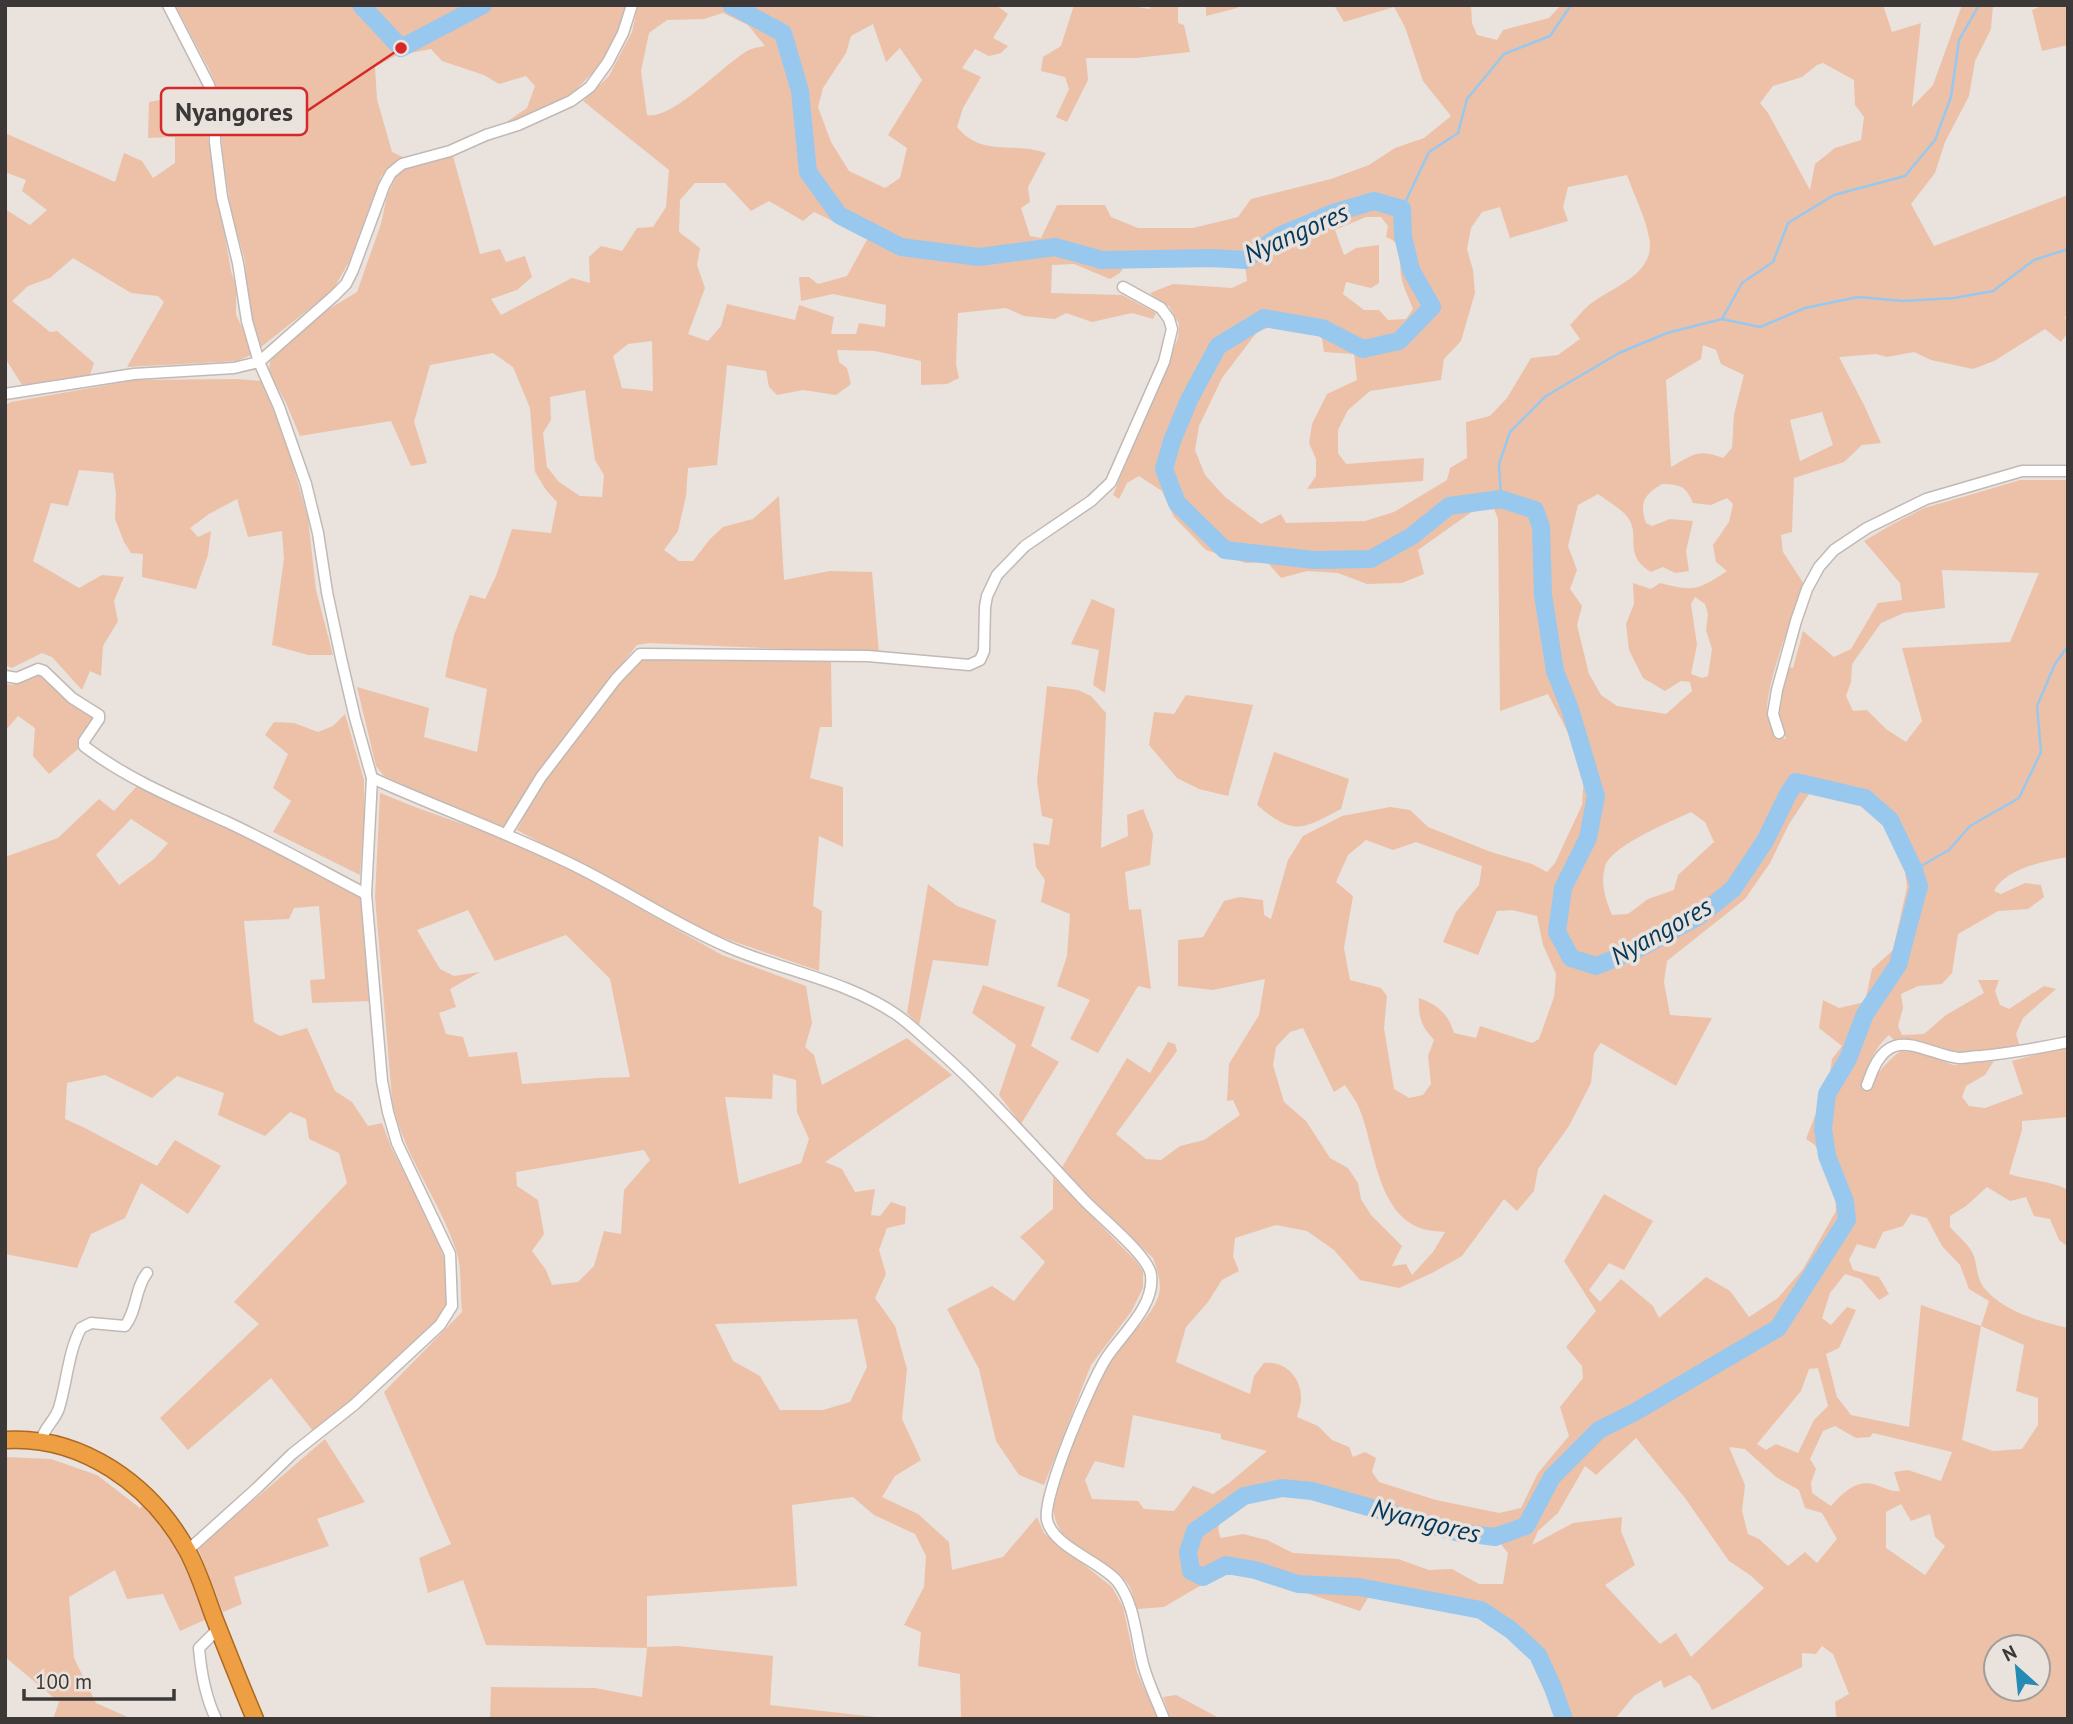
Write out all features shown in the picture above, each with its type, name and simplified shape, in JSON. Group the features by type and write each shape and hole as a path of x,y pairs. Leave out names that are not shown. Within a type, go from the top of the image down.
{"highway":[{"path":"5,1440 41,1441 89,1455 118,1473 156,1507 170,1523 187,1551 255,1719"}],"street":[{"path":"168,5 209,85 215,107 215,142 222,197 247,321 259,362 279,407 306,484 318,533 341,658 372,778 366,894 382,1081 397,1143 450,1254 452,1306 440,1325 354,1405 292,1454 187,1551"},
{"path":"5,394 134,374 234,368 259,362 346,284 391,173 402,164 450,151 571,101 590,86 608,62 623,33 632,7"},
{"path":"506,834 541,777 616,679 640,653 869,656 968,665 980,660 984,651 987,596 997,575 1025,546 1091,502 1111,482 1164,362 1172,329 1169,319 1161,308 1124,287"},
{"path":"1779,733 1773,714 1796,621 1807,589 1819,567 1834,550 1867,528 1926,499 2022,471 2068,471"},
{"path":"5,676 17,678 38,669 44,671 72,698 99,715 84,741 84,746 95,754 161,793 227,822 366,894"},
{"path":"372,778 570,863 710,939 838,986 892,1012 948,1058 1003,1110 1088,1204 1148,1265 1151,1281 1145,1304 1098,1373 1055,1478 1046,1518 1053,1532 1062,1541 1109,1574 1124,1592 1144,1668 1164,1719"},
{"path":"1867,1085 1873,1069 1885,1052 1896,1045 1917,1047 1960,1058 2007,1054 2068,1042"},
{"path":"41,1441 45,1428 59,1408 81,1328 88,1323 125,1326 147,1273"},
{"path":"215,1719 201,1671 199,1648 219,1629"}],"shaded area":[{"path":"175,5 625,5 620,30 602,63 572,94 531,115 505,123 527,108 535,86 526,76 499,84 484,75 442,61 431,49 395,56 375,67 377,99 392,152 403,157 381,176 350,260 333,290 261,347 248,304 245,261 231,211 218,90"},
{"path":"638,5 996,5 1008,14 993,38 1008,46 1001,53 989,56 975,49 962,68 981,77 963,108 957,127 967,137 988,146 1046,153 1028,187 1030,202 1021,208 1030,236 1041,238 1057,205 1105,205 1111,217 1138,228 1193,228 1238,217 1251,199 1331,179 1369,165 1395,148 1424,138 1451,116 1423,81 1405,27 1394,7 1344,22 1334,5 1471,5 1472,23 1477,35 1497,40 1503,30 1549,18 1561,5 1883,5 1892,32 1921,23 1912,107 1933,85 1962,5 1993,5 1991,29 1975,61 1969,96 1945,142 1935,173 1911,204 1934,246 2068,195 2068,313 2065,317 2068,332 2061,342 2045,329 1994,361 1973,369 1931,360 1914,352 1887,357 1876,354 1839,357 1881,443 1862,445 1844,462 1794,478 1792,532 1781,535 1783,552 1804,584 1771,682 1767,711 1776,737 1786,739 1779,716 1779,701 1788,667 1793,668 1803,631 1834,657 1851,649 1878,603 1902,600 1900,583 1864,541 1924,508 2020,480 2068,480 2068,857 2026,867 1999,883 1994,891 2001,894 2025,883 2041,885 2044,897 2028,909 1998,911 1958,934 1952,973 1942,984 1918,986 1901,994 1903,1008 1898,1026 1902,1035 1924,1034 1946,1015 1984,993 1978,980 1999,980 1995,991 2000,1005 2009,1009 2044,986 2056,989 2023,1018 2016,1034 2020,1047 1957,1055 1896,1042 1889,1035 1871,1059 1863,1089 1869,1088 1883,1068 1901,1051 1921,1053 1953,1065 1994,1061 1985,1075 1966,1086 1962,1097 1969,1106 1985,1108 2023,1094 2012,1061 2068,1046 2068,1117 2022,1121 2022,1130 2009,1174 2068,1190 2068,1247 2059,1240 2050,1219 2034,1216 2026,1197 2010,1201 1987,1187 1950,1216 1950,1227 1972,1252 1981,1283 1992,1296 2023,1314 2068,1328 2068,1719 1839,1719 1836,1716 1835,1702 1849,1694 1833,1654 1822,1646 1816,1654 1802,1653 1802,1667 1712,1710 1699,1684 1690,1675 1664,1688 1661,1680 1634,1696 1615,1719 1558,1719 1554,1699 1537,1662 1512,1634 1479,1616 1380,1594 1369,1596 1360,1611 1259,1577 1229,1574 1198,1587 1164,1607 1137,1609 1130,1587 1118,1573 1072,1544 1056,1522 1053,1507 1055,1495 1068,1453 1111,1362 1156,1303 1160,1285 1153,1258 1061,1169 1127,1058 1150,1073 1168,1042 1175,1044 1177,1051 1116,1134 1146,1159 1161,1160 1180,1146 1204,1140 1240,1115 1233,1100 1227,1101 1229,1064 1259,1015 1265,979 1213,990 1178,986 1178,940 1203,937 1224,901 1240,897 1263,900 1264,915 1271,919 1288,860 1303,836 1342,816 1390,807 1410,810 1428,827 1491,852 1532,864 1547,872 1555,863 1582,805 1584,777 1578,752 1548,694 1500,711 1498,519 1493,506 1473,511 1418,550 1424,574 1402,583 1367,584 1338,573 1307,571 1281,578 1267,562 1246,563 1206,550 1174,517 1162,491 1139,476 1127,483 1119,499 1113,495 1178,338 1179,324 1169,306 1159,302 1150,293 1173,284 1232,288 1247,281 1245,265 1125,265 1120,273 1110,279 1074,264 1052,265 1051,293 1122,295 1156,313 1153,319 1132,313 1092,322 1066,313 1055,319 1024,316 1006,308 958,313 956,364 959,378 947,384 921,385 921,361 875,351 837,350 839,362 847,368 851,384 836,395 803,390 777,395 769,387 766,371 727,365 717,465 688,468 686,496 678,531 664,550 679,561 693,561 723,527 753,519 779,496 784,580 830,571 872,572 879,653 649,643 637,645 534,777 502,829 384,776 376,766 357,687 429,708 424,737 477,752 487,689 445,677 454,635 470,595 485,599 512,529 551,533 557,502 535,472 530,408 513,367 493,353 430,365 414,422 427,463 411,466 391,421 300,436 269,372 270,361 324,312 357,292 381,224 387,196 397,175 406,168 453,156 480,254 500,249 506,262 525,256 532,277 517,290 491,299 501,315 572,278 590,283 589,257 601,246 622,251 637,228 653,227 666,207 669,170 583,101 609,76 632,32","holes":["723,13 748,25 765,46 751,49 739,57 671,109 647,115 641,71 649,33 667,20 704,19","873,24 886,62 900,48 922,80 888,135 907,148 900,178 885,188 849,171 831,142 818,107 823,88 846,53 851,36","1823,63 1854,80 1855,105 1864,117 1861,140 1835,148 1815,164 1810,190 1760,103 1773,86 1802,77","1627,175 1649,237 1650,250 1646,261 1630,278 1589,305 1570,325 1580,339 1558,355 1531,358 1507,398 1490,416 1466,422 1467,458 1450,468 1447,480 1394,512 1365,521 1286,523 1281,514 1261,524 1225,497 1205,475 1195,450 1199,426 1222,378 1257,332 1275,325 1321,332 1324,352 1354,354 1357,380 1327,394 1312,424 1309,443 1316,459 1316,476 1307,489 1423,481 1424,458 1346,464 1338,453 1338,430 1348,410 1370,391 1441,380 1444,359 1461,341 1475,293 1473,270 1467,249 1471,228 1482,212 1500,207 1510,238 1568,221 1563,207 1568,187","695,183 725,183 751,211 769,201 803,221 814,212 868,238 847,276 818,284 809,277 799,277 801,301 833,294 886,305 885,327 859,323 856,334 831,334 834,317 799,305 795,320 727,304 721,326 708,341 688,334 705,288 697,265 700,248 679,232 680,200","1366,217 1381,217 1388,226 1386,237 1393,240 1399,248 1402,280 1413,309 1406,319 1388,320 1379,310 1364,310 1343,294 1346,282 1371,288 1379,283 1379,245 1356,248 1344,255 1335,230","652,341 653,391 622,388 613,356 628,344","1703,345 1716,350 1721,364 1744,375 1734,414 1732,448 1723,458 1701,453 1671,467 1666,380 1701,359","585,390 595,460 604,475 602,497 580,496 559,482 547,467 543,433 551,420 550,397","1822,412 1833,445 1800,461 1790,420","1662,484 1674,485 1682,487 1693,503 1711,505 1727,498 1733,504 1729,522 1713,545 1716,562 1727,571 1695,588 1660,583 1651,589 1633,583 1634,604 1626,624 1629,650 1643,678 1665,691 1681,681 1690,682 1692,691 1666,714 1617,706 1601,695 1589,674 1577,625 1582,606 1570,589 1577,570 1568,546 1578,505 1598,494 1622,511 1630,522 1634,551 1642,565 1651,572 1663,567 1675,573 1689,571 1686,551 1693,521 1670,519 1652,526 1646,523 1643,504 1647,496","1942,570 2039,573 2010,642 1902,648 1922,721 1906,742 1886,729 1867,710 1853,711 1846,696 1851,682 1852,664 1881,623 1904,613 1945,608","1695,597 1705,604 1708,614 1706,630 1712,649 1708,676 1702,678 1691,674 1697,645 1691,604","1811,791 1860,803 1885,823 1903,856 1907,887 1893,950 1872,969 1865,1002 1839,1008 1823,1000 1819,1028 1842,1046 1832,1059 1829,1080 1806,1139 1815,1145 1835,1190 1836,1211 1803,1269 1778,1298 1749,1317 1730,1291 1706,1277 1659,1318 1653,1306 1621,1279 1600,1302 1589,1290 1609,1263 1624,1270 1653,1221 1604,1194 1564,1261 1596,1311 1566,1347 1582,1366 1583,1378 1560,1407 1569,1436 1538,1473 1521,1508 1499,1513 1436,1500 1379,1482 1372,1472 1376,1458 1365,1452 1353,1457 1349,1447 1332,1440 1318,1426 1297,1417 1301,1399 1299,1384 1291,1372 1279,1364 1264,1363 1254,1376 1250,1394 1176,1362 1186,1327 1208,1302 1222,1280 1239,1271 1233,1256 1235,1238 1276,1225 1307,1231 1334,1250 1360,1280 1399,1288 1462,1256 1504,1199 1517,1211 1534,1191 1538,1169 1569,1126 1591,1083 1594,1053 1601,1043 1676,1086 1712,1018 1670,1015 1664,982 1667,961 1745,899 1770,863 1789,824","1691,812 1705,822 1714,842 1678,875 1674,890 1648,899 1628,914 1612,915 1603,886 1605,867 1609,859 1642,835","1366,840 1393,850 1416,842 1482,866 1479,885 1456,912 1443,942 1478,955 1497,911 1512,910 1537,916 1543,945 1556,974 1554,997 1539,1039 1532,1043 1480,1026 1476,1038 1454,1033 1441,1011 1419,998 1421,1021 1434,1040 1428,1056 1431,1084 1423,1095 1409,1098 1394,1089 1384,1028 1387,996 1381,988 1350,980 1344,948 1353,896 1336,882 1348,855","1303,1028 1334,1092 1345,1085 1358,1106 1380,1180 1396,1210 1408,1222 1423,1229 1445,1232 1433,1252 1412,1275 1406,1264 1392,1266 1402,1246 1371,1215 1361,1199 1358,1183 1348,1168 1330,1158 1306,1121 1284,1102 1273,1065 1276,1047 1290,1032","1911,1214 1927,1218 1942,1246 1960,1265 1969,1289 1989,1301 1981,1326 1921,1305 1909,1427 1851,1415 1837,1397 1826,1354 1839,1348 1856,1310 1847,1307 1831,1325 1822,1318 1830,1293 1845,1274 1861,1279 1879,1300 1889,1294 1879,1277 1853,1270 1849,1260 1857,1244 1875,1249 1883,1232 1903,1226","1981,1326 2024,1345 2016,1391 2038,1398 2038,1425 2022,1449 1993,1451 1962,1440","1818,1368 1828,1406 1814,1420 1798,1453 1776,1444 1766,1450 1757,1444 1801,1391 1809,1369","1133,1415 1221,1434 1221,1439 1267,1451 1213,1494 1193,1486 1174,1511 1144,1509 1138,1501 1092,1499 1085,1480 1095,1461 1124,1468","1835,1426 1856,1438 1870,1437 1873,1433 1952,1452 1941,1481 1908,1470 1894,1472 1900,1491 1864,1483 1846,1491 1831,1506 1812,1493 1811,1483 1816,1469 1810,1459 1823,1431","1636,1438 1685,1498 1729,1561 1764,1588 1691,1657 1676,1633 1660,1644 1605,1585 1635,1565 1621,1531 1622,1517 1573,1523 1532,1545 1538,1531 1558,1513 1585,1466 1596,1475","1729,1447 1745,1449 1776,1477 1799,1490 1805,1508 1822,1513 1837,1539 1817,1563 1805,1552 1788,1566 1759,1539 1748,1534 1742,1511 1745,1485","1289,1494 1345,1505 1474,1543 1500,1543 1508,1553 1503,1584 1479,1584 1452,1569 1429,1570 1398,1559 1293,1553 1267,1540 1243,1534 1221,1538 1219,1527 1222,1518 1230,1511 1254,1501","1901,1504 1911,1521 1930,1514 1935,1537 1945,1546 1925,1575 1886,1548 1886,1512"]},
{"path":"1074,5 1124,5 1150,9 1151,5 1178,5 1178,23 1184,25 1190,52 1136,58 1086,58 1088,80 1067,122 1056,117 1069,89 1065,77 1041,71 1043,57 1061,46"},
{"path":"1206,5 1236,5 1237,8 1206,16"},
{"path":"2044,5 2068,5 2068,45 2042,51 2032,10"},
{"path":"205,92 207,133 236,287 236,315 251,355 237,361 127,367 164,302 158,296 131,293 73,258 50,278 28,286 12,301 50,332 57,331 94,363 90,375 22,385 5,358 5,209 30,225 47,210 22,191 26,180 5,172 5,133 115,182 124,153 142,161 153,178 175,163 175,137 148,138 149,102"},
{"path":"136,380 261,381 286,441 308,518 316,590 333,655 308,655 272,645 284,559 282,531 248,537 237,499 190,528 198,537 211,531 208,555 196,589 142,577 143,554 131,553 115,519 113,473 79,470 68,506 51,503 33,561 79,588 102,575 124,577 114,601 118,621 103,646 101,676 90,671 82,690 52,657 42,653 12,668 5,665 5,405"},
{"path":"1092,599 1115,609 1105,693 1093,685 1099,650 1071,644"},
{"path":"644,658 831,662 832,727 820,727 810,778 843,787 843,847 819,836 813,906 822,911 819,971 698,929 517,830 543,782 631,666"},
{"path":"39,675 71,705 94,716 78,738 78,749 49,774 33,756 35,728 18,716 5,731 5,683 12,685"},
{"path":"1047,686 1078,690 1091,696 1106,713 1101,848 1128,836 1127,815 1143,809 1153,834 1150,865 1125,872 1129,910 1141,909 1151,989 1138,986 1098,1053 1070,1039 1090,1000 1057,986 1067,956 1070,914 1041,902 1045,880 1036,867 1033,843 1049,845 1053,819 1042,816 1037,781"},
{"path":"1186,695 1253,705 1228,796 1199,789 1177,778 1149,745 1154,712 1174,714"},
{"path":"345,714 364,780 360,875 273,832 291,801 273,788 288,754 265,735 274,722 294,723 318,732 333,726"},
{"path":"1274,752 1349,779 1341,809 1316,822 1298,826 1280,822 1257,805"},
{"path":"137,786 225,826 363,897 370,1001 312,1003 310,980 325,979 319,906 294,908 289,919 244,921 254,1022 280,1036 307,1028 335,1091 352,1102 368,1126 382,1123 391,1147 437,1237 445,1261 448,1301 440,1318 356,1401 313,1431 271,1378 188,1450 160,1418 259,1324 234,1302 347,1183 339,1153 309,1139 306,1119 290,1112 265,1136 218,1115 224,1093 177,1076 152,1098 105,1075 67,1083 65,1119 157,1166 175,1140 221,1166 188,1214 141,1183 125,1218 91,1234 77,1268 5,1254 5,857 58,838 99,799 114,811","holes":["131,819 168,843 154,859 119,885 96,855"]},
{"path":"380,793 547,856 722,955 806,986 812,1023 805,1047 814,1055 822,1085 907,1038 952,1075 825,1162 842,1169 855,1192 875,1189 871,1215 880,1216 891,1202 906,1207 905,1224 887,1228 879,1250 886,1274 875,1298 895,1326 907,1369 902,1419 921,1460 895,1476 882,1497 918,1514 949,1542 952,1570 1003,1557 1037,1517 1044,1533 1112,1587 1123,1607 1137,1672 1158,1719 954,1719 961,1717 960,1674 918,1666 921,1632 904,1625 924,1587 926,1556 915,1534 874,1515 853,1497 792,1505 797,1586 647,1596 647,1647 678,1646 773,1656 770,1705 893,1719 490,1719 491,1687 595,1688 642,1697 647,1648 486,1645 463,1580 428,1593 419,1558 451,1544 384,1392 462,1312 459,1260 450,1233 404,1139 392,1099 375,897","holes":["468,910 495,961 566,935 610,979 630,1077 522,1084 517,1052 469,1057 463,1037 446,1034 439,1013 456,1007 450,989 480,972 454,976 440,969 417,930","773,1074 796,1080 797,1112 809,1139 801,1163 739,1184 725,1097 772,1099","644,1150 650,1160 624,1190 621,1234 604,1231 594,1266 578,1282 552,1285 546,1270 532,1251 544,1234 538,1200 517,1186 516,1172","857,1319 867,1367 850,1402 823,1410 780,1410 760,1376 733,1361 715,1324"]},
{"path":"928,884 957,906 996,920 988,966 933,960 919,1025 907,1013"},
{"path":"983,985 1045,1007 1031,1046 1059,1062 1021,1124 999,1095 1016,1045 972,1013"},
{"path":"1053,1177 1135,1260 1143,1271 1143,1288 1131,1312 1091,1365 1044,1485 1019,1475 996,1441 979,1369 947,1309 992,1286 1014,1301 1045,1262 1020,1237 1053,1209"},
{"path":"325,1439 365,1502 317,1519 329,1546 234,1577 242,1604 223,1612 198,1548"},
{"path":"5,1457 51,1459 97,1475 140,1508 146,1503 179,1551 209,1618 180,1631 163,1594 127,1599 115,1570 69,1597 74,1658 96,1703 132,1719 53,1719 59,1702 5,1657"},
{"path":"1176,1695 1221,1719 1171,1719 1163,1697"}],"waterway":[{"name":"Nyangores","path":"361,5 401,48 483,5"},
{"name":"Nyangores","path":"731,5 783,33 800,91 808,172 839,215 901,247 979,257 1055,247 1102,260 1245,260 1281,235 1333,213 1374,201 1402,209 1403,236 1411,270 1432,307 1399,341 1363,349 1322,328 1264,318 1218,346 1189,400 1164,469 1177,503 1225,550 1314,560 1371,559 1412,536 1449,506 1501,499 1535,510 1541,527 1543,595 1555,671 1570,709 1596,796 1588,838 1563,888 1557,932 1571,958 1596,966 1634,951 1699,916 1733,889 1765,841 1796,782 1865,798 1890,820 1919,886 1898,965 1865,1014 1848,1059 1827,1094 1823,1129 1827,1156 1845,1201 1847,1220 1778,1328 1635,1412 1599,1430 1552,1477 1526,1526 1495,1537 1456,1532 1312,1491 1282,1488 1244,1496 1195,1531 1188,1552 1191,1571 1203,1577 1226,1565 1255,1570 1298,1584 1359,1587 1481,1610 1511,1630 1538,1655 1564,1719"},
{"path":"1402,209 1429,152 1458,133 1467,99 1504,54 1550,36 1571,5"},
{"path":"1722,319 1742,283 1773,262 1788,223 1834,195 1905,176 1935,140 1951,97 1959,40 1979,5"},
{"path":"1501,499 1499,464 1510,432 1546,396 1619,353 1667,333 1722,319 1760,327 1805,308 1858,297 1903,301 1954,298 1993,291 2034,260 2068,249"},
{"path":"1914,870 1949,850 1970,826 2019,798 2041,752 2037,706 2055,664 2068,646"}],"place":[{"name":"Nyangores","path":"401,48"}]}
